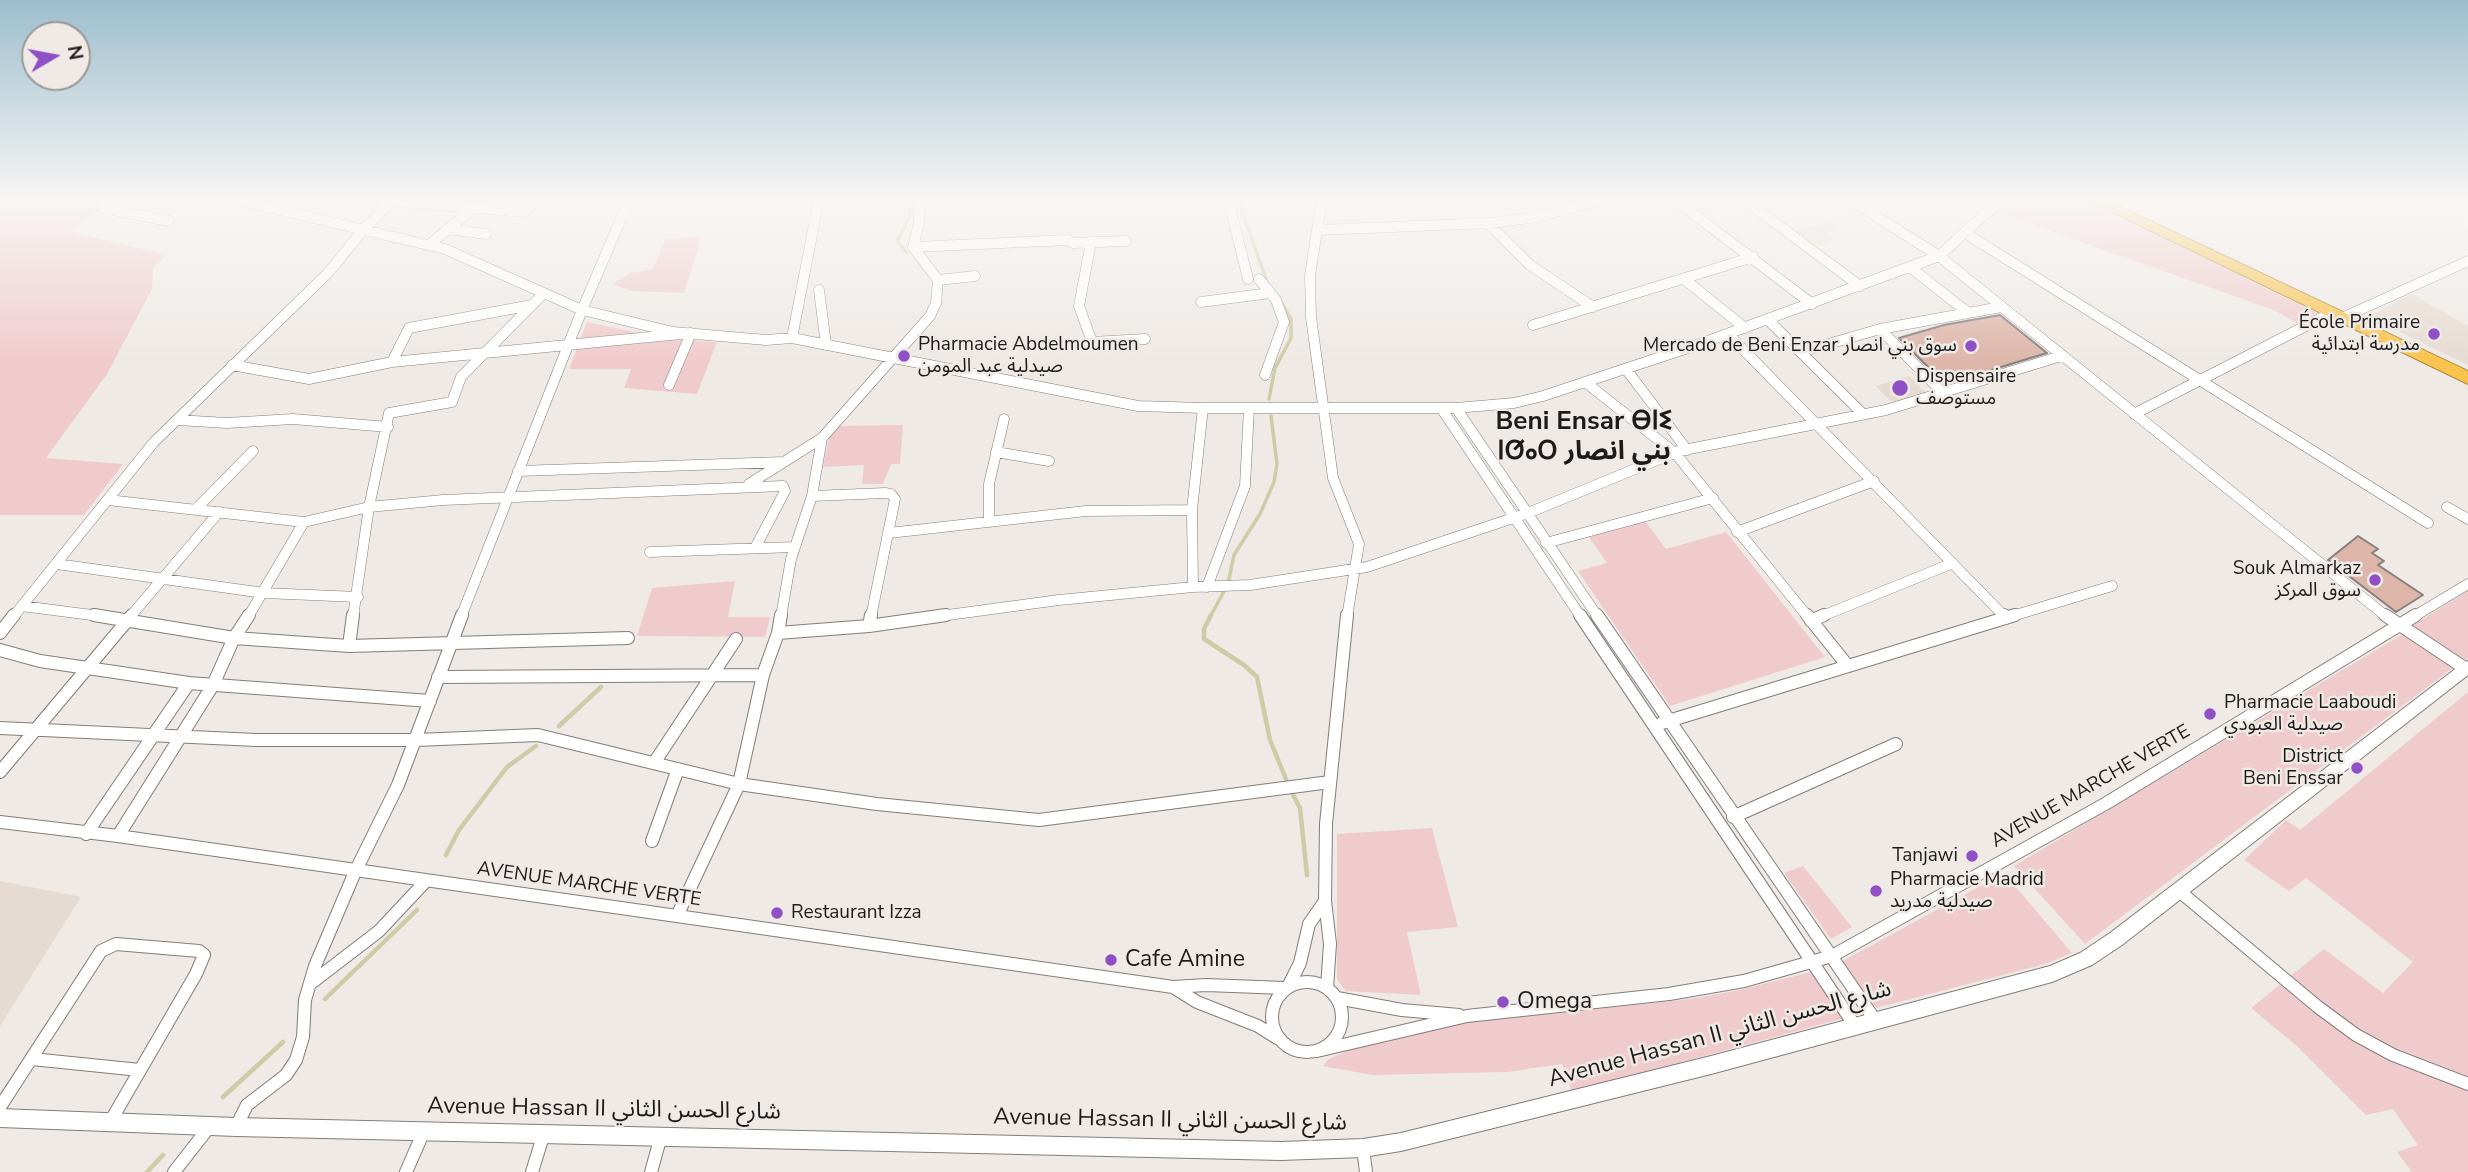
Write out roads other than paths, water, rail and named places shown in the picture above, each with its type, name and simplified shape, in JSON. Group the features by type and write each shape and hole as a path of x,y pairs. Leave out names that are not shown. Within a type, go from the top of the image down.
{"highway":[{"path":"2209,254 2468,370"},
{"path":"2219,254 2468,379"}],"street":[{"path":"0,633 154,442 328,273 343,254"},
{"path":"455,254 582,310 673,332 766,340 792,338 1041,389 1139,406 1456,408 1514,403 1626,369 1812,304 1942,254"},
{"path":"236,1127 247,1105 286,1075 296,1060 303,1037 305,1000 310,984 355,872 398,785 507,496 606,254"},
{"path":"792,338 808,254"},
{"path":"743,487 822,438 930,316 936,303 939,280 918,254"},
{"path":"1089,254 1079,306 1092,342 1145,339"},
{"path":"1242,254 1248,279"},
{"path":"1314,254 1310,275 1311,317 1333,478 1359,544 1345,631 1326,824 1325,901 1332,993 1342,1012 1340,1031 1334,1041 1317,1051 1303,1052 1280,1040 1273,1029 1271,1015 1273,1003 1287,987 1300,963 1309,925 1325,901"},
{"path":"1519,254 1530,265 1593,307"},
{"path":"1749,254 1812,304"},
{"path":"1817,254 1860,286"},
{"path":"1935,254 2399,627 2467,668"},
{"path":"1998,254 2428,523"},
{"path":"1533,325 1753,257"},
{"path":"2134,414 2200,380 2341,315 2468,261"},
{"path":"1910,267 1967,312"},
{"path":"939,280 975,276"},
{"path":"1259,279 1281,310 1284,322 1265,375"},
{"path":"1684,279 1745,328"},
{"path":"819,290 826,345"},
{"path":"1200,302 1270,293"},
{"path":"349,646 369,507 390,413 452,402 461,377 543,294"},
{"path":"391,362 409,328 532,306"},
{"path":"1801,352 1880,330 1932,323 1967,312 2001,307"},
{"path":"1768,320 1863,414"},
{"path":"1880,330 1941,391"},
{"path":"232,365 309,379 391,362 691,333"},
{"path":"669,385 691,333"},
{"path":"1728,334 2006,618"},
{"path":"778,633 869,626 1059,600 1194,587 1232,587 1355,569 1528,513 1675,453 1816,422 1886,410 2061,356"},
{"path":"1626,369 1687,450"},
{"path":"1585,382 1675,453 1713,498 1737,533 1847,665"},
{"path":"1194,587 1192,510 1203,408"},
{"path":"1211,587 1245,486 1249,408"},
{"path":"1441,408 1855,1026"},
{"path":"1456,408 1733,817 1875,1020"},
{"path":"177,420 227,423 293,419 388,427"},
{"path":"989,522 989,484 1004,419"},
{"path":"677,916 739,784 763,675 778,633 795,547 812,496 822,438"},
{"path":"197,508 253,451"},
{"path":"996,452 1049,461"},
{"path":"518,471 785,462"},
{"path":"1737,533 1874,481"},
{"path":"108,500 304,522 369,507 507,496 743,487 785,488 755,548"},
{"path":"812,496 891,494 895,499 869,626"},
{"path":"1546,542 1713,498"},
{"path":"2447,507 2468,519"},
{"path":"889,533 1086,511 1192,510"},
{"path":"0,772 219,512"},
{"path":"118,836 213,685 234,638 264,593 304,522"},
{"path":"650,552 795,547"},
{"path":"57,564 165,577 264,593 358,597"},
{"path":"1811,621 1952,564"},
{"name":"AVENUE MARCHE VERTE","path":"1317,1051 1467,1016 1669,994 1744,981 1832,956 2105,804 2468,584"},
{"path":"1655,725 2112,586"},
{"path":"22,606 234,638 349,646 628,638"},
{"path":"654,763 736,639"},
{"path":"0,650 40,661 189,683 430,701"},
{"name":"Avenue Hassan II شارع الحسن الثاني","path":"0,1118 236,1127 1281,1151 1363,1148 1415,1139 2061,970 2104,948 2467,668"},
{"path":"438,677 763,675"},
{"path":"86,834 189,683"},
{"path":"0,729 180,738 416,740 538,735 739,784 877,804 1039,820 1330,782"},
{"path":"1733,817 1896,744"},
{"path":"652,841 678,769"},
{"name":"AVENUE MARCHE VERTE","path":"0,822 118,836 1173,987 1287,987"},
{"path":"310,984 379,931 425,882"},
{"path":"2178,890 2318,1007 2356,1035 2393,1055 2468,1084"},
{"path":"0,1107 101,951 116,944 199,951 204,955 203,960 110,1122"},
{"path":"1287,987 1310,982 1332,993"},
{"name":"AVENUE MARCHE VERTE","path":"1173,987 1198,1002 1258,1026 1280,1040"},
{"name":"AVENUE MARCHE VERTE","path":"1332,993 1402,1010 1467,1016"},
{"path":"32,1059 140,1070"},
{"path":"174,1172 210,1126"},
{"path":"406,1172 424,1131"},
{"path":"531,1172 544,1133"},
{"path":"650,1172 662,1136"},
{"path":"1363,1148 1366,1172"}],"waterway":[{"path":"1257,254 1267,282"},
{"path":"1269,399 1275,368 1291,338 1291,319 1278,297"},
{"path":"1210,617 1228,584 1234,555 1260,514 1274,482 1277,464 1271,416"},
{"path":"1210,617 1204,629 1204,639 1244,665 1257,677 1270,740 1288,784"},
{"path":"559,726 601,687"},
{"path":"446,855 459,830 507,767 536,746"},
{"path":"1291,791 1300,808 1307,875"},
{"path":"325,999 417,910"},
{"path":"223,1097 283,1042"},
{"path":"147,1172 163,1155"}],"place":[{"name":"École Primaire مدرسة ابتدائية","path":"2434,334"},
{"name":"Mercado de Beni Enzar سوق بني انصار","path":"1971,346"},
{"name":"Pharmacie Abdelmoumen صيدلية عبد المومن","path":"904,356"},
{"name":"Dispensaire مستوصف","path":"1900,388"},
{"name":"Souk Almarkaz سوق المركز","path":"2375,580"},
{"name":"Pharmacie Laaboudi صيدلية العبودي","path":"2210,714"},
{"name":"District Beni Enssar","path":"2357,768"},
{"name":"Tanjawi","path":"1972,856"},
{"name":"Pharmacie Madrid صيدلية مدريد","path":"1876,891"},
{"name":"Restaurant Izza","path":"777,913"},
{"name":"Cafe Amine","path":"1111,960"},
{"name":"Omega","path":"1503,1002"}],"district":[{"name":"Beni Ensar ⴱⵏⵉ ⵏⵚⴰⵔ بني انصار","path":"1584,438"}]}
